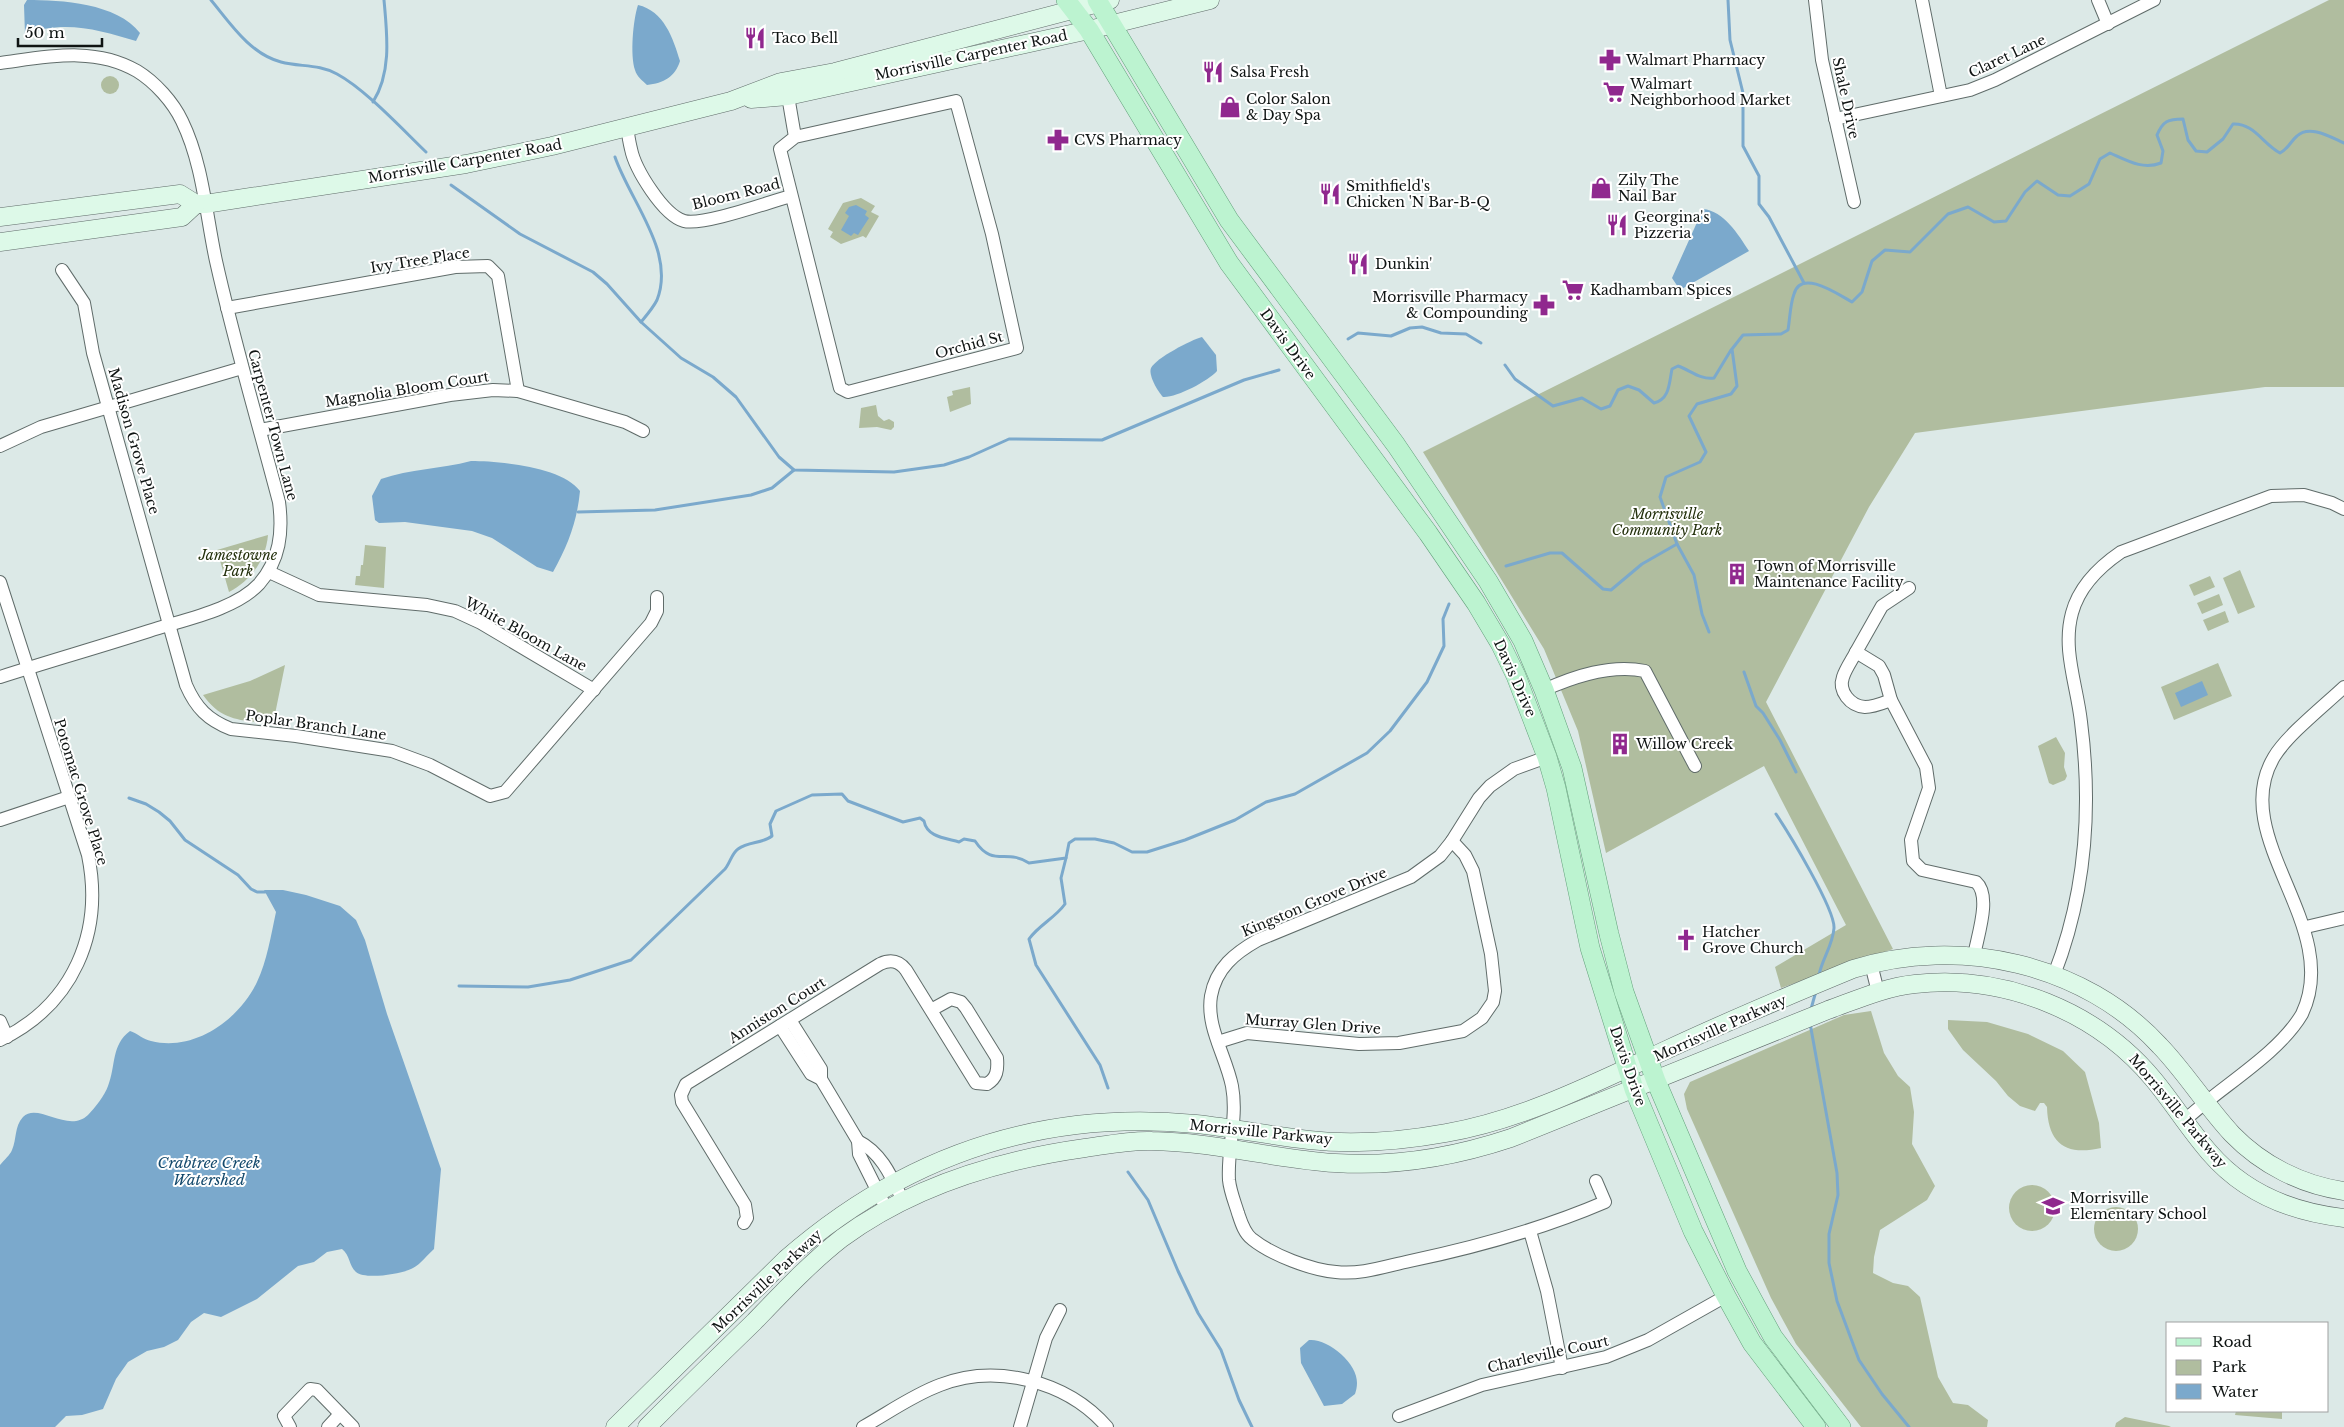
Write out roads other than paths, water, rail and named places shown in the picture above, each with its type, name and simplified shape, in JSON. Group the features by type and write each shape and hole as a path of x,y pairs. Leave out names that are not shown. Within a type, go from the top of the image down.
{"main road":[{"name":"Morrisville Carpenter Road","path":"731,101 788,96 1089,30 1210,0"},
{"name":"Morrisville Carpenter Road","path":"0,242 182,218 200,204 487,160 571,142 626,126 731,101 781,82 836,72 1071,5 1102,1"},
{"name":"Davis Drive","path":"1102,1 1158,104 1229,220 1396,445 1488,581 1523,641 1544,690 1572,768 1624,992 1656,1081 1722,1237 1756,1306 1773,1337 1841,1427"},
{"name":"Davis Drive","path":"1071,5 1089,30 1229,263 1417,517 1476,603 1516,676 1547,757 1556,788 1590,948 1634,1089 1693,1231 1726,1296 1752,1343 1816,1427"},
{"path":"0,218 180,194 200,204"},
{"name":"Morrisville Parkway","path":"616,1427 786,1259 824,1227 893,1182 974,1148 1062,1126 1128,1120 1234,1128 1312,1140 1371,1141 1446,1133 1520,1114 1628,1069 1816,985 1871,964 1900,958 1942,955 1974,956 2000,960 2054,975 2091,993 2140,1027 2160,1045 2232,1134 2276,1168 2301,1182 2321,1188 2344,1191"},
{"name":"Morrisville Parkway","path":"647,1427 805,1270 842,1238 903,1201 971,1172 1000,1163 1050,1153 1151,1141 1230,1148 1333,1163 1371,1164 1415,1161 1461,1154 1495,1144 1656,1081 1828,1010 1878,992 1914,984 1970,984 2010,990 2051,1004 2105,1033 2124,1049 2154,1080 2184,1121 2223,1166 2257,1192 2304,1212 2344,1218"}],"street":[{"name":"Shale Drive","path":"1815,0 1822,60 1854,202"},
{"path":"1922,0 1941,96"},
{"path":"2098,0 2108,24"},
{"name":"Claret Lane","path":"1834,119 1970,90 1995,80 2154,0"},
{"name":"Carpenter Town Lane","path":"0,63 77,54 108,59 136,71 161,92 181,120 193,150 200,204 282,518 281,538 269,572 258,585 240,600 0,677"},
{"path":"788,96 795,137"},
{"name":"Orchid St","path":"956,101 992,234 1016,348 848,392 840,388 780,149 795,137 956,101"},
{"name":"Bloom Road","path":"626,126 631,149 644,179 673,216 684,221 704,220 791,196"},
{"name":"Ivy Tree Place","path":"227,308 455,267 488,266 498,276 518,391"},
{"name":"Madison Grove Place","path":"62,270 84,303 93,353 169,624"},
{"path":"0,446 33,430 242,368"},
{"name":"Magnolia Bloom Court","path":"260,430 479,390 518,391 625,422 643,431"},
{"path":"2054,975 2080,887 2086,841 2087,778 2081,721 2069,656 2068,634 2072,612 2084,588 2107,562 2121,552 2257,501 2279,496 2304,495 2332,503 2344,509"},
{"name":"White Bloom Lane","path":"269,572 304,590 319,595 427,605 455,611 481,624 594,690"},
{"name":"Potomac Grove Place","path":"0,582 91,870 92,902 87,940 75,969 61,991 43,1012 3,1038"},
{"path":"1891,700 1872,706 1863,707 1855,705 1845,695 1843,678 1882,606 1909,588"},
{"name":"Poplar Branch Lane","path":"169,624 195,705 218,724 230,729 296,736 392,750 430,765 490,796 505,792 510,787 651,624 656,611 657,597"},
{"path":"1856,652 1879,666 1891,700 1926,767 1928,799 1911,840 1913,860 1922,870 1976,882 1982,887 1985,900 1974,956"},
{"path":"1544,690 1601,671 1631,668 1645,671 1695,766"},
{"path":"2184,1121 2206,1100 2281,1042 2302,1012 2310,992 2314,972 2312,943 2265,819 2262,805 2265,778 2282,746 2344,687"},
{"name":"Kingston Grove Drive","path":"1547,757 1514,769 1490,786 1474,805 1452,841 1440,856 1411,877 1258,940 1241,949 1222,968 1215,981 1211,995 1210,1010 1212,1025 1232,1085 1234,1128 1230,1148 1229,1181 1245,1231 1251,1238 1266,1248 1321,1270 1337,1272 1374,1269 1530,1231 1605,1202 1596,1181"},
{"path":"0,820 69,797"},
{"name":"Murray Glen Drive","path":"1218,1042 1247,1033 1359,1044 1399,1043 1463,1031 1482,1018 1492,1002 1495,991 1492,963 1473,871 1465,855 1452,841"},
{"path":"2306,927 2344,918"},
{"name":"Anniston Court","path":"744,1223 747,1218 744,1206 682,1102 680,1095 682,1089 694,1079 880,964 891,961 902,965 931,1010"},
{"path":"1871,964 1878,992"},
{"path":"951,999 961,1002 997,1058 998,1066 992,1081 987,1084 976,1083 931,1010 951,999"},
{"path":"0,1021 3,1038"},
{"path":"785,1023 811,1074 821,1079 858,1141 859,1154 887,1210"},
{"path":"858,1141 874,1151 903,1201"},
{"path":"1530,1231 1547,1292 1562,1368"},
{"name":"Charleville Court","path":"1399,1416 1482,1385 1586,1363 1627,1350 1726,1296"},
{"path":"1020,1427 1046,1338 1060,1310"},
{"path":"863,1427 929,1390 951,1381 1003,1376 1032,1381 1056,1390 1079,1402 1107,1427"},
{"path":"290,1427 284,1416 310,1389 316,1390 353,1427"},
{"path":"328,1427 340,1414"}],"water":[{"path":"27,0 56,1 103,9 130,23 140,33 136,41 95,30 67,27 39,30 25,35 24,5"},
{"path":"638,5 647,8 661,19 674,43 680,61 672,75 659,83 647,85 637,75 633,64 633,38"},
{"path":"856,205 867,211 865,215 869,218 858,235 854,233 851,236 841,230 849,216 845,213 849,207"},
{"path":"1703,209 1718,214 1730,224 1749,251 1680,290 1672,278"},
{"path":"1202,337 1216,355 1217,371 1191,388 1176,395 1163,397 1152,379 1151,368 1160,359 1182,345"},
{"path":"471,461 514,464 546,471 572,483 580,491 577,513 571,533 553,572 537,567 492,538 472,531 405,522 379,523 375,520 372,496 381,479 403,473"},
{"path":"2202,681 2208,695 2181,707 2175,693"},
{"name":"Crabtree Creek Watershed","path":"264,890 283,890 340,906 356,920 365,940 387,1014 441,1169 434,1249 413,1268 393,1274 375,1276 367,1276 356,1272 347,1254 342,1249 327,1252 314,1262 298,1266 257,1299 221,1317 204,1313 191,1322 178,1340 164,1347 147,1351 128,1362 116,1379 103,1409 82,1415 66,1416 55,1427 0,1427 0,1165 12,1150 20,1121 29,1113 72,1121 80,1120 88,1115 107,1090 117,1049 130,1031 151,1041 183,1042 213,1030 239,1009 257,982 266,957 276,912"},
{"path":"1309,1340 1316,1340 1332,1347 1347,1360 1356,1375 1356,1392 1342,1404 1324,1406 1301,1363 1300,1348"}],"waterway":[{"path":"211,0 233,28 250,45 270,58 281,62 316,67 337,74 371,99 426,152"},
{"path":"373,102 379,90 386,66 387,39 384,0"},
{"path":"1728,0 1730,40 1743,93 1743,146 1759,176 1759,204 1769,217 1804,283"},
{"path":"1506,566 1550,553 1562,553 1603,589 1611,590 1642,564 1677,544 1660,497 1666,477 1700,462 1706,452 1689,416 1697,404 1731,394 1737,386 1732,349 1743,335 1781,334 1788,330 1794,294 1798,287 1804,283 1821,286 1852,302 1862,292 1872,261 1885,250 1910,252 1948,214 1968,207 1994,222 2006,221 2025,192 2037,181 2058,195 2070,196 2089,184 2100,159 2110,153 2129,162 2142,165 2148,166 2161,163 2163,151 2157,135 2161,127 2170,120 2183,119 2188,140 2196,151 2207,152 2223,139 2233,124 2253,130 2280,153 2297,136 2308,131 2321,133 2344,143"},
{"path":"615,157 649,227 661,264 661,282 657,300 641,322"},
{"path":"451,185 520,234 593,272 607,284 641,322 681,358 713,377 736,397 779,457 794,470 894,472 944,465 969,457 1009,439 1102,440 1244,380 1279,370"},
{"path":"1348,339 1358,333 1391,336 1410,328 1422,327 1441,333 1466,334 1481,343"},
{"path":"1505,365 1515,379 1553,406 1582,398 1601,409 1610,406 1618,390 1628,386 1639,390 1654,403 1659,401 1668,390 1672,369 1678,366 1700,376 1714,378 1731,350"},
{"path":"578,512 655,510 751,495 772,488 794,470"},
{"path":"1677,544 1694,575 1702,614 1709,632"},
{"path":"459,986 528,987 570,980 631,960 725,869 736,851 742,846 768,839 772,836 770,824 776,811 812,795 842,794 848,801 903,822 920,818 929,830 937,836 959,842 964,839 975,841 988,854 1013,857 1029,863 1066,858 1069,843 1075,839 1095,839 1114,843 1132,852 1147,852 1185,840 1235,820 1266,802 1295,794 1367,753 1390,731 1427,682 1444,646 1443,619 1449,604"},
{"path":"1744,672 1756,706 1763,713 1780,740 1796,772"},
{"path":"129,798 146,804 159,812 170,821 185,840 238,875 251,889 257,892 265,892"},
{"path":"1776,814 1810,871 1832,918 1833,934 1819,975"},
{"path":"1066,858 1061,878 1065,904 1029,939 1036,965 1100,1065 1108,1088"},
{"path":"1811,1009 1816,991"},
{"path":"1810,1023 1837,1173 1838,1195 1829,1234 1829,1263 1837,1301 1859,1360 1882,1394 1909,1427"},
{"path":"1128,1172 1148,1200 1198,1313 1221,1350 1239,1400 1252,1427"}],"place":[{"name":"Taco Bell","path":"755,38"},
{"name":"Walmart Pharmacy","path":"1610,60"},
{"name":"Salsa Fresh","path":"1213,72"},
{"name":"Walmart Neighborhood Market","path":"1614,92"},
{"name":"Color Salon & Day Spa","path":"1230,107"},
{"name":"CVS Pharmacy","path":"1058,140"},
{"name":"Zily The Nail Bar","path":"1601,188"},
{"name":"Smithfield's Chicken 'N Bar-B-Q","path":"1330,194"},
{"name":"Georgina's Pizzeria","path":"1617,225"},
{"name":"Dunkin'","path":"1358,264"},
{"name":"Kadhambam Spices","path":"1573,290"},
{"name":"Morrisville Pharmacy & Compounding","path":"1544,305"},
{"name":"Town of Morrisville Maintenance Facility","path":"1737,574"},
{"name":"Willow Creek","path":"1620,744"},
{"name":"Hatcher Grove Church","path":"1686,940"},
{"name":"Morrisville Elementary School","path":"2053,1206"}],"park label":[{"name":"Morrisville Community Park","path":"1667,522"},
{"name":"Jamestowne Park","path":"238,564"}]}
